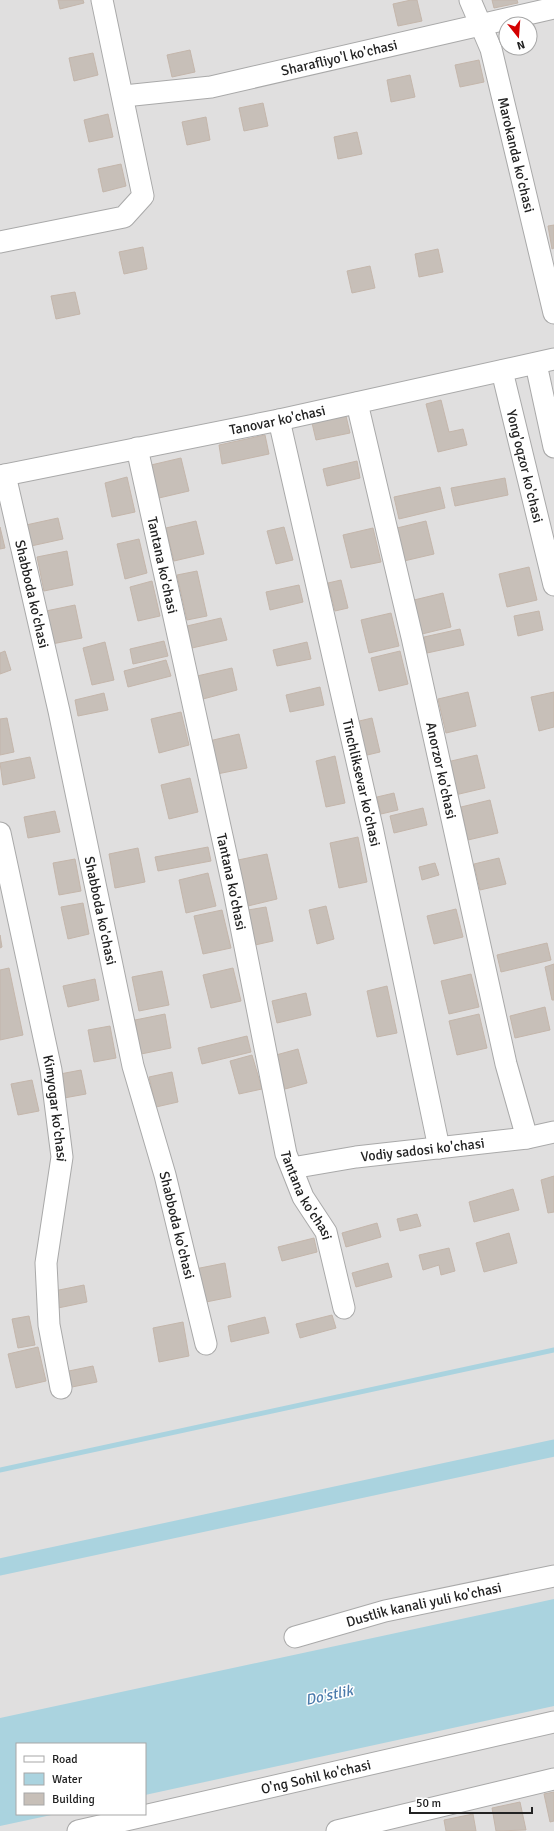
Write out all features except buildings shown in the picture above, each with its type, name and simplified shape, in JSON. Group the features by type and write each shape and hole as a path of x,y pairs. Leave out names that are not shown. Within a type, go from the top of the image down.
{"street":[{"path":"0,242 124,217 143,196 124,96 102,0"},
{"name":"Marokanda ko'chasi","path":"470,0 491,49 554,313"},
{"name":"Sharafliyo'l ko'chasi","path":"124,96 211,87 479,24 554,8"},
{"path":"545,361 554,447"},
{"name":"Tanovar ko'chasi","path":"3,476 279,420 545,361"},
{"name":"Yong'oqzor ko'chasi","path":"502,371 554,585"},
{"name":"Anorzor ko'chasi","path":"357,403 412,637 506,1064 526,1138"},
{"name":"Tinchliksevar ko'chasi","path":"279,420 372,827 439,1148"},
{"name":"Tantana ko'chasi","path":"137,448 233,886 286,1154 303,1197 326,1232 344,1308"},
{"name":"Shabboda ko'chasi","path":"3,476 60,711 133,1066 166,1175 206,1344"},
{"name":"Kimyogar ko'chasi","path":"0,833 51,1070 62,1158 46,1263 50,1325 61,1388"},
{"name":"Vodiy sadosi ko'chasi","path":"292,1168 356,1157 526,1138 554,1132"},
{"name":"Dustlik kanali yuli ko'chasi","path":"295,1637 385,1611 554,1576"},
{"name":"O'ng Sohil ko'chasi","path":"78,1831 554,1722"},
{"path":"337,1831 554,1779"}],"shaded area":[{"path":"0,0 554,0 554,1831 0,1831"}],"water":[{"name":"Do'stlik","path":"554,1599 554,1706 146,1795 146,1743 16,1743 16,1815 51,1815 0,1826 0,1718"}],"waterway":[{"path":"0,1470 554,1350"},
{"path":"0,1567 554,1448"}]}
